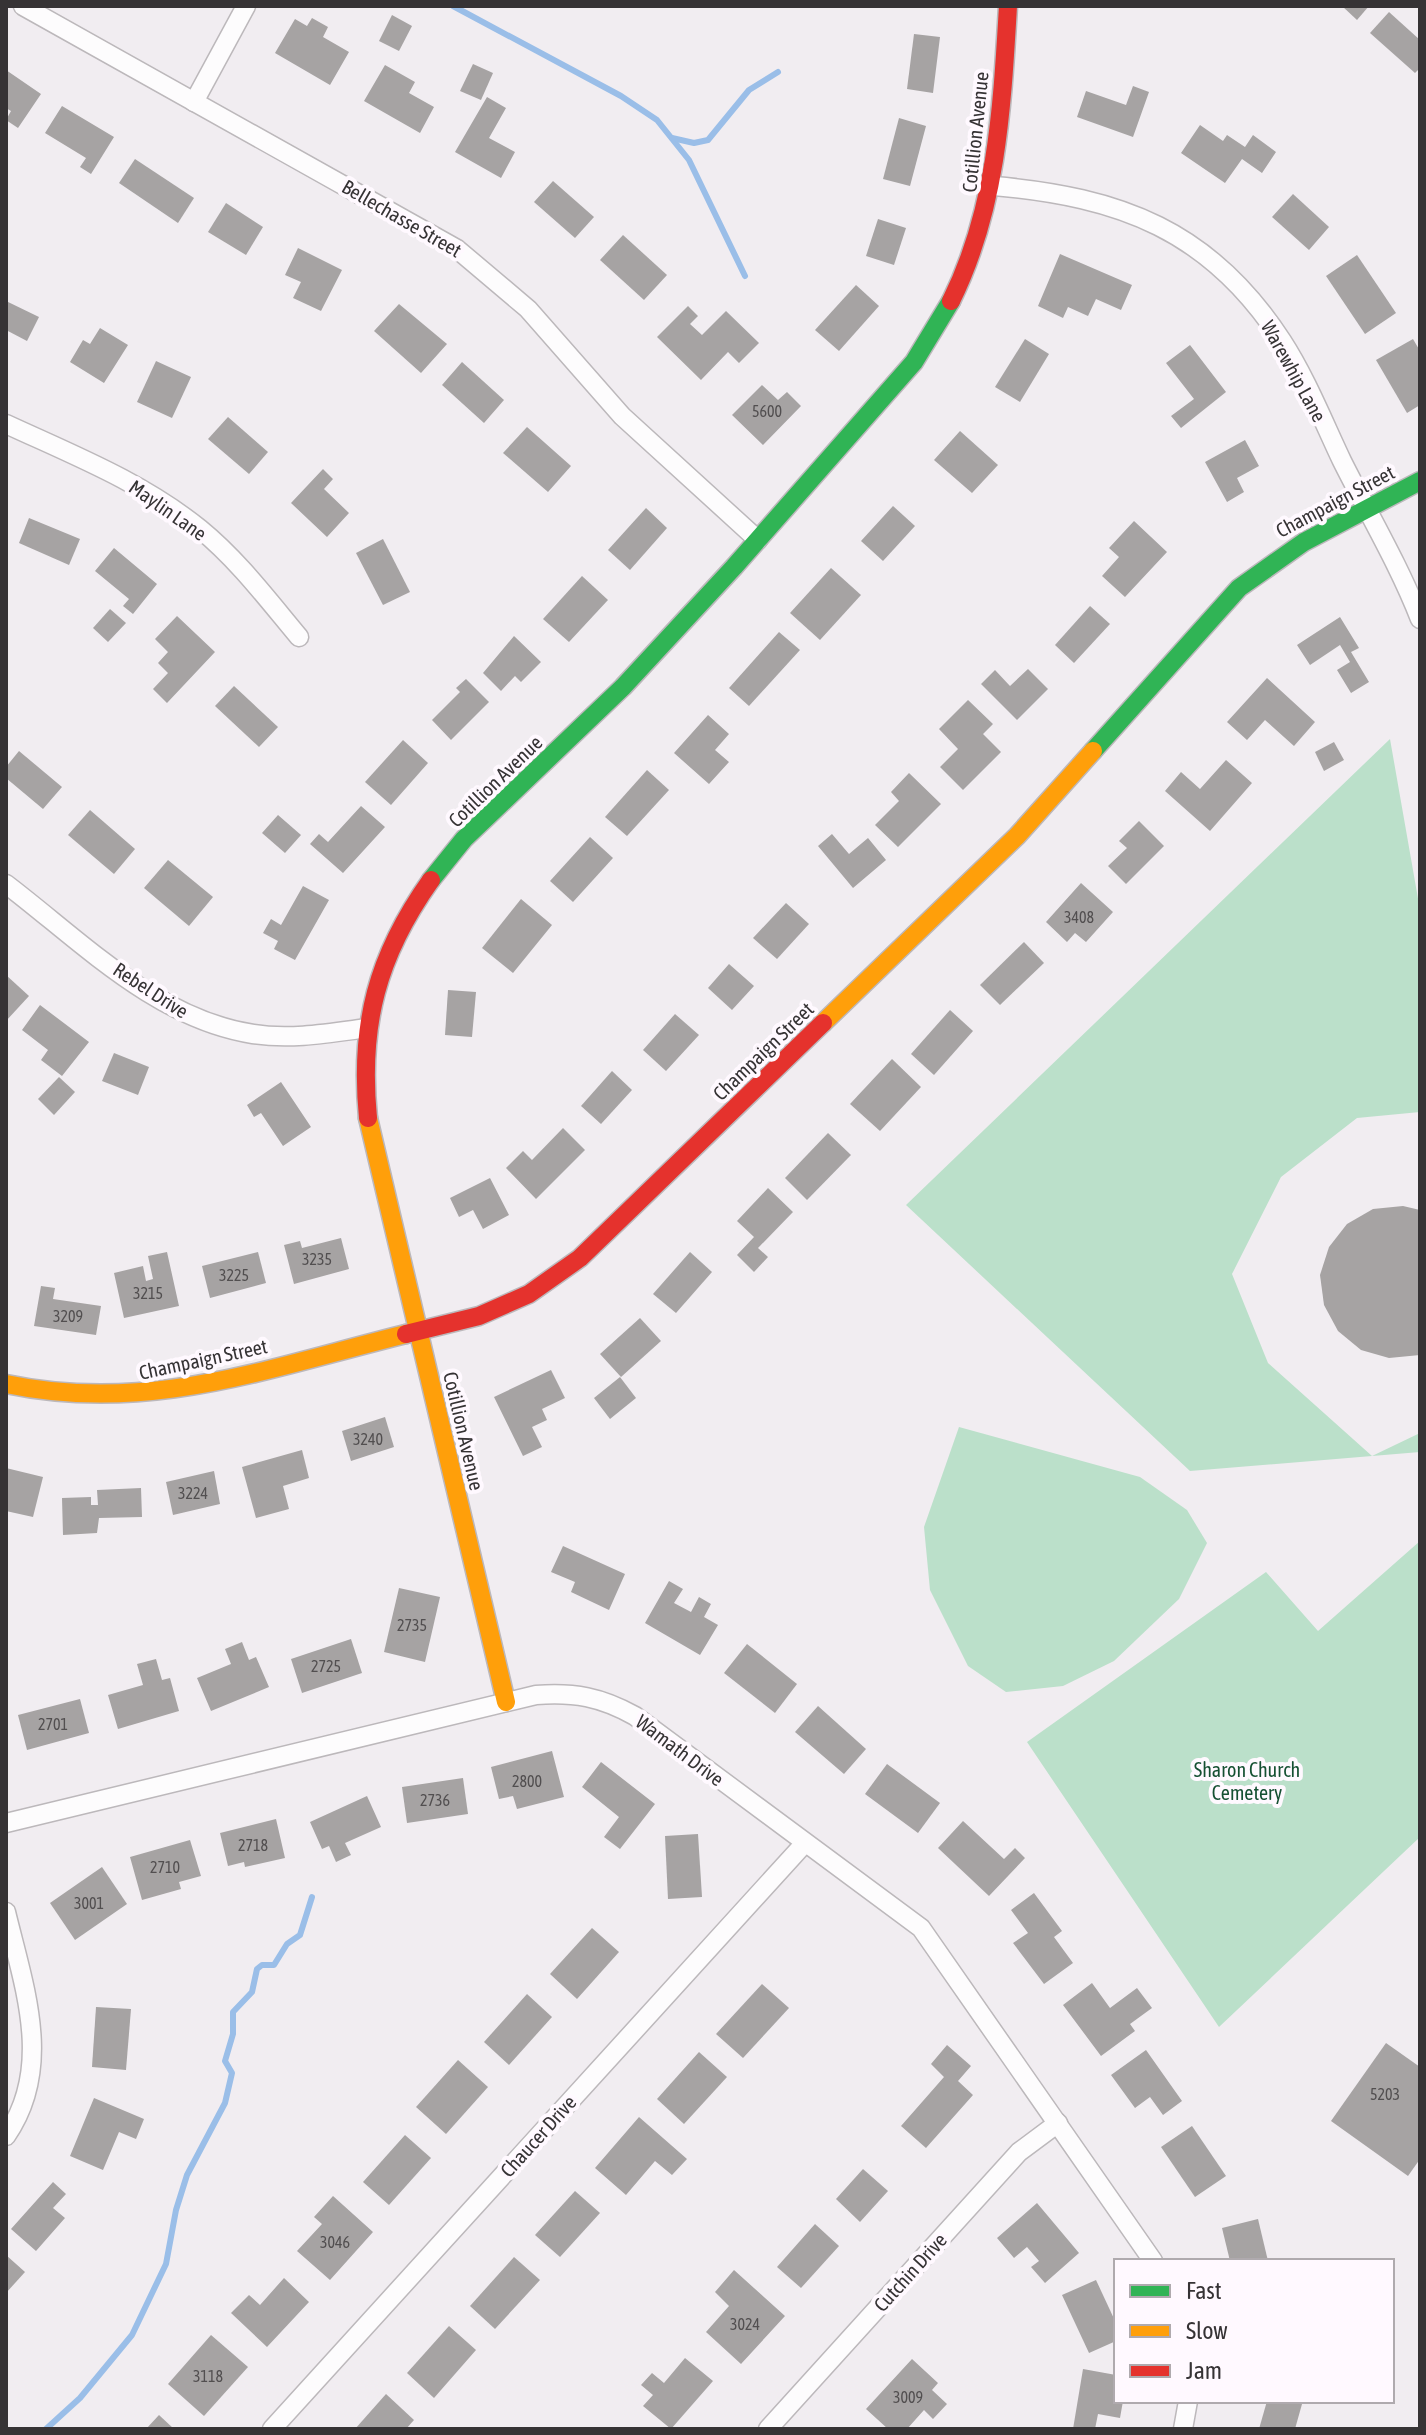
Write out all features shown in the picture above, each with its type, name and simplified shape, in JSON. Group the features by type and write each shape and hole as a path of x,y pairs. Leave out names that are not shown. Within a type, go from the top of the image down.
{"street":[{"name":"Bellechasse Street","path":"23,6 435,234 489,273 528,309 649,443 758,540"},
{"path":"194,102 246,6"},
{"name":"Cotillion Avenue","path":"506,1702 370,1137 364,1094 368,1028 389,949 408,911 433,876 629,681 914,362 939,326 974,255 994,186 1008,6"},
{"name":"Warewhip Lane","path":"994,186 1090,199 1132,212 1196,248 1229,275 1282,342 1420,619"},
{"name":"Maylin Lane","path":"6,424 124,479 183,516 238,564 299,637"},
{"name":"Champaign Street","path":"6,1384 83,1397 129,1397 173,1391 498,1309 547,1284 580,1258 1017,836 1239,588 1290,549 1365,507 1420,481"},
{"name":"Rebel Drive","path":"6,884 147,993 199,1020 254,1034 292,1037 368,1028"},
{"name":"Wamath Drive","path":"6,1823 506,1702 564,1692 610,1702 635,1716 921,1928 1152,2259"},
{"name":"Chaucer Drive","path":"272,2429 804,1844"},
{"path":"6,1912 31,2018 33,2047 24,2101 6,2136"},
{"name":"Cutchin Drive","path":"768,2429 1019,2152 1058,2123"},
{"path":"1183,2429 1188,2403"}],"green space":[{"path":"1390,739 1420,910 1420,1112 1357,1118 1281,1177 1232,1274 1268,1363 1372,1456 1190,1471 906,1205"},
{"path":"959,1427 1140,1477 1187,1510 1207,1543 1179,1599 1114,1661 1063,1686 1006,1692 968,1666 930,1590 924,1527"},
{"path":"1420,1433 1420,1452 1372,1456"},
{"name":"Sharon Church Cemetery","path":"1420,1541 1420,1837 1219,2027 1027,1742 1266,1572 1318,1631"}],"building":[{"path":"1342,6 1369,6 1357,20"},
{"path":"1389,12 1420,40 1420,68 1415,73 1370,33"},
{"path":"392,15 412,26 399,51 379,41"},
{"path":"312,18 328,27 323,37 349,52 330,85 275,53 295,19 307,26"},
{"path":"914,34 940,37 933,93 907,89"},
{"path":"473,64 493,73 481,100 460,91"},
{"path":"385,65 415,82 409,93 434,107 420,133 364,101"},
{"path":"6,70 41,94 18,128 6,120 11,111 6,108"},
{"path":"1133,86 1149,92 1133,137 1077,117 1086,91 1126,105"},
{"path":"487,97 506,108 489,138 515,152 501,178 455,152"},
{"path":"62,106 114,137 91,174 80,167 86,158 45,133"},
{"path":"899,118 926,126 910,186 883,179"},
{"path":"1200,125 1223,141 1227,135 1245,147 1253,135 1276,152 1262,173 1242,159 1225,183 1181,153"},
{"path":"135,159 194,198 178,223 119,183"},
{"path":"553,181 594,217 575,238 534,202"},
{"path":"1293,194 1329,227 1309,250 1272,217"},
{"path":"226,203 263,227 246,255 208,232"},
{"path":"878,219 906,228 894,265 866,256"},
{"path":"623,235 667,275 644,300 600,260"},
{"path":"298,248 342,270 321,311 293,298 301,282 285,275"},
{"path":"1060,254 1132,285 1121,310 1096,299 1088,316 1068,307 1063,318 1038,306"},
{"path":"1357,255 1396,313 1365,334 1326,276"},
{"path":"856,285 879,306 839,351 815,330"},
{"path":"6,301 39,317 27,341 6,330"},
{"path":"399,304 447,344 421,373 374,331"},
{"path":"688,306 698,316 690,324 702,335 726,311 759,343 739,363 728,352 701,380 657,337"},
{"path":"100,328 128,345 104,383 70,362 83,340 90,344"},
{"path":"1025,339 1049,354 1020,402 995,387"},
{"path":"1413,339 1420,351 1420,405 1407,413 1376,360"},
{"path":"1190,345 1226,392 1181,428 1171,416 1194,399 1166,363"},
{"path":"156,361 191,377 172,418 137,402"},
{"path":"462,362 504,400 484,423 442,385"},
{"path":"762,385 778,400 787,392 801,406 763,445 732,415"},
{"path":"228,417 268,452 249,474 208,439"},
{"path":"527,427 571,466 548,492 503,453"},
{"path":"960,431 998,465 972,493 934,460"},
{"path":"1245,440 1259,466 1237,478 1244,492 1227,502 1205,462"},
{"path":"323,469 333,479 324,489 349,513 327,537 291,503"},
{"path":"893,506 915,526 883,561 861,541"},
{"path":"646,508 667,528 630,570 608,550"},
{"path":"29,518 80,539 69,565 19,543"},
{"path":"1134,521 1167,552 1125,597 1102,576 1119,557 1109,548"},
{"path":"383,539 410,592 383,605 356,553"},
{"path":"114,548 157,584 133,614 123,606 129,599 95,571"},
{"path":"831,568 861,595 820,640 790,613"},
{"path":"582,576 608,600 569,642 543,619"},
{"path":"1090,606 1110,624 1074,663 1055,645"},
{"path":"110,609 126,623 108,642 93,628"},
{"path":"177,616 215,652 167,703 153,689 168,673 158,663 168,652 155,639"},
{"path":"1340,617 1359,648 1351,652 1369,682 1351,693 1337,670 1350,662 1340,645 1310,665 1297,645"},
{"path":"779,632 800,650 749,706 729,688"},
{"path":"514,636 541,662 521,682 515,676 501,691 483,673"},
{"path":"1028,669 1048,689 1017,720 981,684 995,670 1010,686"},
{"path":"1267,678 1315,722 1294,746 1265,720 1247,740 1227,722"},
{"path":"466,679 489,702 451,740 432,720 460,692 456,688"},
{"path":"234,686 278,727 259,747 215,706"},
{"path":"968,700 993,724 983,734 1001,752 963,790 940,767 958,749 939,729"},
{"path":"708,715 729,734 715,750 729,762 709,784 674,753"},
{"path":"403,740 428,763 391,805 365,782"},
{"path":"1334,742 1344,760 1324,771 1315,752"},
{"path":"19,751 62,787 43,809 6,778 6,767"},
{"path":"1226,760 1252,783 1210,831 1165,791 1181,772 1200,789"},
{"path":"647,770 669,790 627,836 605,817"},
{"path":"909,773 941,804 898,847 875,825 899,801 891,792"},
{"path":"361,806 385,827 343,873 310,844 319,834 328,842"},
{"path":"90,810 135,849 114,874 68,835"},
{"path":"278,815 301,835 285,853 262,833"},
{"path":"1139,821 1164,846 1126,884 1108,866 1127,848 1119,841"},
{"path":"832,834 849,854 868,838 886,860 853,888 818,846"},
{"path":"590,837 613,858 573,902 550,881"},
{"path":"168,860 213,897 189,926 144,888"},
{"path":"1081,883 1113,912 1086,942 1075,933 1067,942 1046,922"},
{"path":"303,886 329,900 295,960 274,949 278,941 263,933 271,919 281,925"},
{"path":"521,899 552,925 513,973 482,948"},
{"path":"786,903 809,924 777,959 753,938"},
{"path":"1024,942 1044,963 1000,1005 980,985"},
{"path":"729,964 754,986 732,1010 708,988"},
{"path":"6,975 29,996 6,1021"},
{"path":"448,990 476,992 472,1037 445,1035"},
{"path":"40,1005 89,1042 62,1076 41,1060 48,1050 22,1030"},
{"path":"950,1010 973,1031 934,1075 911,1054"},
{"path":"675,1014 699,1035 666,1071 643,1050"},
{"path":"114,1053 149,1067 138,1095 102,1081"},
{"path":"892,1059 921,1087 880,1131 850,1104"},
{"path":"612,1071 632,1090 601,1124 581,1106"},
{"path":"59,1077 75,1092 54,1115 38,1099"},
{"path":"281,1082 311,1127 283,1146 261,1113 254,1117 247,1105"},
{"path":"563,1128 585,1150 536,1199 506,1168 523,1151 532,1160"},
{"path":"828,1133 851,1155 807,1200 785,1178"},
{"path":"490,1178 509,1215 483,1229 473,1210 459,1217 450,1198"},
{"path":"768,1188 793,1212 758,1248 768,1257 754,1272 737,1255 754,1237 737,1221"},
{"path":"1403,1206 1420,1210 1420,1355 1389,1358 1361,1350 1338,1331 1324,1305 1320,1275 1329,1247 1347,1224 1373,1209"},
{"path":"341,1238 349,1269 294,1284 284,1245 300,1241 302,1248"},
{"path":"167,1252 179,1306 124,1318 114,1273 143,1266 146,1281 153,1279 148,1256"},
{"path":"258,1252 266,1283 210,1298 202,1266"},
{"path":"690,1252 712,1272 676,1313 653,1294"},
{"path":"41,1286 55,1288 53,1299 101,1306 96,1335 34,1326"},
{"path":"640,1318 661,1341 621,1377 600,1354"},
{"path":"551,1370 565,1398 542,1409 547,1420 532,1427 542,1447 523,1456 494,1397"},
{"path":"620,1377 636,1398 610,1419 594,1398"},
{"path":"385,1417 394,1447 351,1461 342,1431"},
{"path":"302,1450 309,1478 283,1486 289,1509 256,1518 242,1467"},
{"path":"6,1468 43,1477 33,1517 6,1511"},
{"path":"214,1471 220,1504 173,1515 166,1482"},
{"path":"141,1488 142,1517 99,1518 97,1533 63,1535 62,1498 91,1497 91,1505 98,1505 97,1490"},
{"path":"563,1546 625,1574 609,1610 571,1592 575,1582 551,1572"},
{"path":"669,1581 683,1589 674,1603 691,1612 699,1597 711,1604 704,1617 718,1625 700,1655 645,1623"},
{"path":"399,1588 440,1597 425,1662 384,1652"},
{"path":"351,1639 362,1673 302,1693 291,1659"},
{"path":"242,1642 249,1660 256,1657 269,1687 211,1711 197,1678 231,1664 225,1649"},
{"path":"747,1644 797,1684 775,1713 724,1673"},
{"path":"156,1659 162,1680 170,1678 179,1711 118,1729 108,1695 143,1685 137,1664"},
{"path":"80,1699 89,1733 27,1750 18,1715"},
{"path":"818,1706 866,1749 844,1774 795,1732"},
{"path":"552,1751 564,1797 517,1809 513,1796 499,1799 491,1767"},
{"path":"601,1762 655,1804 620,1849 604,1837 619,1817 582,1787"},
{"path":"887,1764 940,1803 918,1833 865,1794"},
{"path":"463,1778 468,1814 407,1823 402,1787"},
{"path":"367,1796 381,1827 345,1843 351,1855 336,1862 329,1846 322,1849 310,1822"},
{"path":"276,1819 285,1858 245,1867 244,1862 228,1866 220,1833"},
{"path":"963,1821 1004,1859 1015,1848 1025,1858 989,1896 938,1848"},
{"path":"698,1834 702,1897 668,1899 665,1836"},
{"path":"190,1840 201,1876 179,1882 181,1889 142,1900 130,1857"},
{"path":"102,1867 127,1904 75,1940 50,1903"},
{"path":"1034,1893 1062,1931 1054,1937 1073,1963 1044,1984 1013,1943 1028,1933 1011,1910"},
{"path":"592,1928 619,1952 577,1999 550,1974"},
{"path":"1092,1983 1110,2008 1137,1988 1152,2008 1130,2024 1135,2031 1101,2056 1063,2005"},
{"path":"762,1984 789,2008 743,2058 716,2034"},
{"path":"527,1994 552,2017 509,2065 484,2042"},
{"path":"96,2007 131,2009 126,2070 92,2067"},
{"path":"1386,2043 1420,2067 1420,2159 1408,2176 1331,2121"},
{"path":"947,2045 971,2066 958,2081 973,2095 926,2148 901,2126 944,2077 931,2064"},
{"path":"1146,2050 1182,2101 1163,2115 1150,2097 1135,2108 1111,2075"},
{"path":"699,2052 727,2077 684,2124 657,2099"},
{"path":"458,2060 488,2087 446,2134 416,2107"},
{"path":"94,2098 144,2119 136,2139 119,2132 103,2170 70,2156"},
{"path":"639,2117 687,2159 672,2175 655,2161 626,2195 595,2168"},
{"path":"1192,2126 1226,2176 1195,2197 1161,2147"},
{"path":"405,2135 431,2158 389,2205 363,2182"},
{"path":"863,2169 888,2191 860,2222 836,2199"},
{"path":"53,2182 66,2194 53,2208 65,2218 36,2251 11,2229"},
{"path":"575,2191 600,2213 560,2257 535,2235"},
{"path":"333,2196 373,2232 330,2280 297,2251 322,2224 314,2217"},
{"path":"1037,2203 1079,2253 1045,2283 1031,2267 1039,2261 1027,2247 1014,2258 997,2238"},
{"path":"1258,2219 1268,2259 1230,2259 1222,2228"},
{"path":"815,2224 839,2246 801,2288 777,2267"},
{"path":"6,2255 25,2272 6,2293"},
{"path":"514,2257 540,2280 495,2329 470,2306"},
{"path":"734,2270 785,2316 741,2364 706,2332 729,2306 715,2292"},
{"path":"284,2278 309,2302 267,2347 231,2313 249,2295 260,2305"},
{"path":"1096,2280 1114,2319 1114,2342 1089,2353 1062,2295"},
{"path":"449,2326 476,2350 434,2398 407,2373"},
{"path":"211,2335 248,2367 204,2416 168,2384"},
{"path":"685,2358 713,2381 671,2429 643,2406 653,2395 641,2385 652,2373 664,2383"},
{"path":"912,2359 938,2383 932,2390 947,2404 933,2419 924,2410 907,2429 888,2429 866,2409"},
{"path":"1083,2369 1114,2375 1114,2403 1123,2403 1120,2418 1098,2414 1095,2429 1073,2429"},
{"path":"386,2394 414,2420 406,2429 355,2429"},
{"path":"1266,2403 1302,2404 1295,2429 1259,2429"},
{"path":"159,2415 174,2429 146,2429"}],"waterway":[{"path":"453,6 621,96 657,120 689,160 745,276"},
{"path":"672,138 694,143 708,140 749,90 778,72"},
{"path":"46,2429 80,2398 132,2335 166,2264 176,2210 187,2175 225,2103 232,2073 225,2061 233,2034 233,2012 252,1992 257,1969 262,1965 274,1965 287,1944 300,1935 312,1897"}],"traffic: fast":[{"path":"431,880 464,839 623,687 734,567 914,362 951,301"},
{"path":"1093,751 1239,588 1304,542 1420,481"}],"traffic: slow":[{"path":"823,1023 1017,836 1093,751"},
{"path":"368,1118 506,1702"},
{"path":"6,1384 59,1392 109,1394 159,1390 256,1373 406,1334"}],"traffic: jam":[{"path":"951,301 966,266 988,194 999,120 1008,6"},
{"path":"368,1118 366,1052 376,993 397,936 431,880"},
{"path":"406,1334 479,1316 529,1294 580,1258 823,1023"}]}
